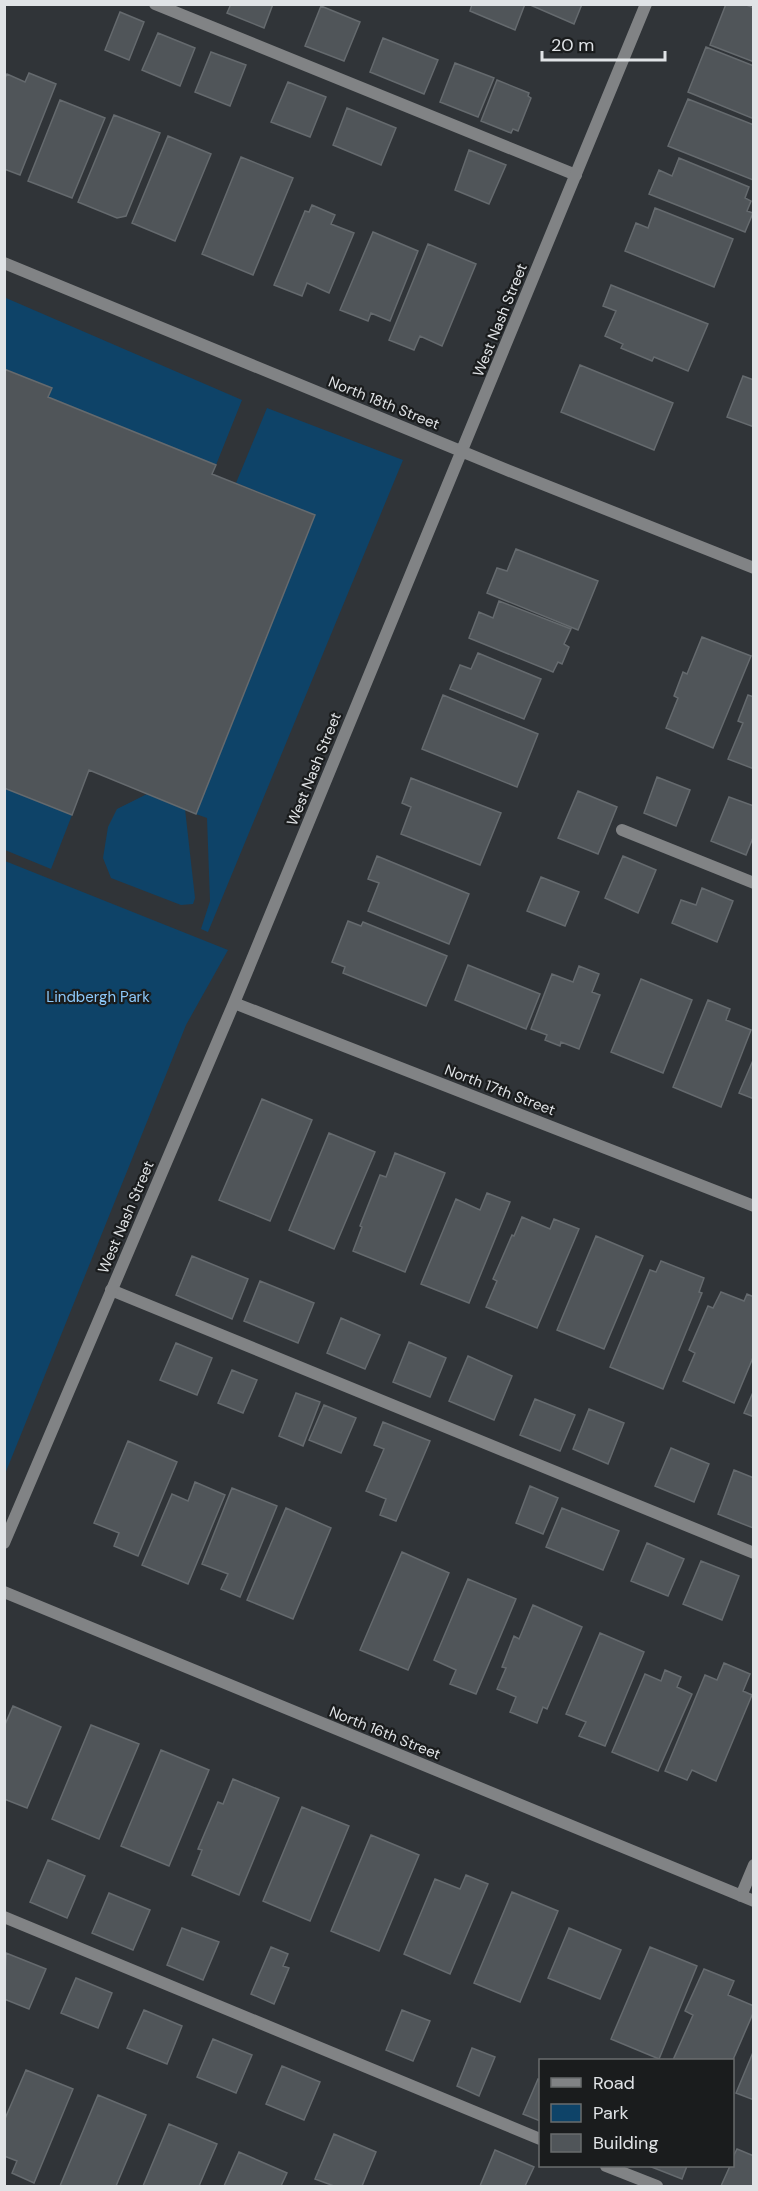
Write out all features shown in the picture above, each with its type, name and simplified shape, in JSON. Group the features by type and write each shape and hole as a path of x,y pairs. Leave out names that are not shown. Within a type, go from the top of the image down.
{"street":[{"path":"155,4 576,174"},
{"name":"West Nash Street","path":"4,1543 234,1003 646,4"},
{"name":"North 18th Street","path":"4,263 462,452 753,568"},
{"path":"622,830 753,883"},
{"name":"North 17th Street","path":"234,1003 753,1206"},
{"path":"111,1290 753,1553"},
{"name":"North 16th Street","path":"4,1592 753,1901"},
{"path":"741,1896 753,1865"},
{"path":"4,1917 539,2139"},
{"path":"608,2167 657,2187"}],"green space":[{"path":"6,298 242,400 216,465 48,397 52,388 5,369"},
{"path":"267,408 403,460 208,932 201,929 210,901 207,818 196,814 315,515 236,483"},
{"path":"4,788 72,815 51,869 5,850"},
{"path":"147,794 185,809 195,898 193,904 181,905 111,878 103,858 108,827 117,809"},
{"name":"Lindbergh Park","path":"5,861 228,950 186,1025 5,1474"}],"building":[{"path":"231,4 273,4 264,28 227,13"},
{"path":"472,4 525,4 515,30 470,11"},
{"path":"528,4 582,4 574,24"},
{"path":"726,4 744,4 754,8 754,62 710,45"},
{"path":"321,6 360,22 344,61 305,46"},
{"path":"120,12 144,22 129,60 105,50"},
{"path":"158,33 195,48 180,86 142,70"},
{"path":"383,38 438,60 424,94 370,72"},
{"path":"706,47 754,66 754,119 688,92"},
{"path":"211,52 246,65 230,106 195,92"},
{"path":"455,63 494,78 478,117 440,102"},
{"path":"29,73 56,84 20,175 4,169 4,80 7,74 25,82"},
{"path":"497,80 529,93 528,96 531,98 518,131 513,129 511,133 481,121"},
{"path":"288,82 326,97 310,137 271,122"},
{"path":"688,99 754,125 753,180 668,146"},
{"path":"60,100 105,118 72,198 28,181"},
{"path":"347,108 396,128 381,165 333,145"},
{"path":"114,115 160,133 126,216 117,218 78,202"},
{"path":"168,136 211,154 175,241 132,223"},
{"path":"469,150 506,165 489,204 455,190"},
{"path":"241,157 293,178 253,275 202,254"},
{"path":"679,158 749,187 745,198 751,201 747,211 753,213 745,232 649,194 659,170 672,176"},
{"path":"312,205 335,215 331,224 354,233 329,293 307,283 302,296 274,285 305,211 309,212"},
{"path":"655,208 733,239 714,287 625,251 636,223 648,228"},
{"path":"373,232 418,251 390,321 371,313 368,321 340,310"},
{"path":"428,244 476,264 442,346 420,336 414,350 389,340"},
{"path":"611,285 708,324 688,371 654,357 652,361 621,348 623,344 605,336 616,311 603,306"},
{"path":"580,365 673,403 654,450 561,412"},
{"path":"4,369 52,388 48,397 216,465 212,474 315,515 196,814 89,770 72,815 4,788"},
{"path":"743,376 754,380 754,427 727,417"},
{"path":"516,549 598,581 578,630 487,593 497,568 507,571"},
{"path":"499,601 571,629 564,644 569,647 562,664 558,662 553,672 469,638 479,612 493,618"},
{"path":"702,637 751,656 713,748 666,728 678,698 674,696 683,672 687,674"},
{"path":"478,653 541,679 524,719 450,689 460,665 471,669"},
{"path":"443,695 538,734 517,787 422,749"},
{"path":"748,695 754,697 754,769 728,759 743,723 738,721"},
{"path":"657,777 690,790 676,826 644,813"},
{"path":"411,778 501,813 480,865 401,834 411,807 402,803"},
{"path":"578,791 617,807 598,854 558,838"},
{"path":"729,797 754,806 754,835 746,855 711,841"},
{"path":"377,856 469,894 449,944 368,911 379,883 368,879"},
{"path":"623,856 656,870 638,913 605,898"},
{"path":"541,877 579,892 565,926 527,911"},
{"path":"702,888 733,901 717,942 672,923 681,900 696,905"},
{"path":"348,921 361,926 363,922 447,956 426,1006 343,973 345,967 332,962"},
{"path":"468,965 540,994 526,1029 455,1000"},
{"path":"579,966 599,974 592,992 600,995 579,1049 561,1042 560,1046 545,1040 547,1035 531,1029 552,974 573,982"},
{"path":"641,979 692,1000 663,1073 611,1052"},
{"path":"708,1000 730,1009 726,1020 751,1030 721,1107 673,1087"},
{"path":"754,1058 754,1099 739,1093"},
{"path":"262,1099 312,1120 270,1221 219,1200"},
{"path":"329,1133 375,1152 334,1249 289,1230"},
{"path":"395,1153 445,1173 405,1272 353,1251 380,1175 386,1177"},
{"path":"487,1193 510,1202 469,1303 421,1284 456,1199 480,1210"},
{"path":"522,1217 550,1229 554,1219 579,1229 537,1328 486,1307 497,1281 493,1279"},
{"path":"596,1236 643,1256 604,1349 557,1330"},
{"path":"192,1256 248,1279 232,1319 176,1295"},
{"path":"661,1261 704,1278 699,1292 702,1293 663,1389 610,1367 650,1270 656,1272"},
{"path":"260,1281 314,1303 298,1343 244,1321"},
{"path":"721,1292 744,1301 747,1294 754,1297 754,1355 734,1403 683,1381 695,1353 689,1350 708,1306 713,1308"},
{"path":"341,1318 380,1335 365,1369 327,1353"},
{"path":"409,1342 446,1358 430,1397 393,1382"},
{"path":"176,1343 212,1358 197,1395 160,1380"},
{"path":"468,1356 512,1376 494,1420 449,1401"},
{"path":"232,1370 257,1380 243,1413 218,1403"},
{"path":"754,1390 754,1417 744,1413"},
{"path":"296,1393 320,1402 303,1446 279,1436"},
{"path":"535,1399 575,1415 560,1451 520,1435"},
{"path":"324,1405 356,1418 341,1453 309,1440"},
{"path":"589,1409 624,1423 608,1464 573,1449"},
{"path":"383,1422 430,1441 396,1521 380,1515 386,1499 366,1491 384,1449 374,1445"},
{"path":"128,1441 177,1462 138,1556 114,1546 119,1533 94,1523"},
{"path":"671,1448 709,1464 694,1502 655,1486"},
{"path":"734,1470 754,1478 753,1528 718,1514"},
{"path":"195,1482 225,1495 188,1584 142,1565 172,1494 188,1501"},
{"path":"530,1486 558,1498 543,1534 516,1523"},
{"path":"232,1488 277,1506 240,1597 221,1589 228,1574 202,1564"},
{"path":"286,1508 331,1528 293,1619 247,1600"},
{"path":"562,1508 619,1531 603,1570 546,1547"},
{"path":"647,1543 684,1559 668,1596 631,1581"},
{"path":"402,1552 449,1573 408,1670 360,1650"},
{"path":"701,1561 739,1576 722,1620 683,1604"},
{"path":"468,1579 516,1599 476,1694 450,1684 456,1670 434,1660"},
{"path":"533,1605 582,1627 547,1709 543,1707 537,1723 510,1712 516,1697 497,1689 506,1668 502,1667 514,1636 519,1639"},
{"path":"600,1633 644,1652 605,1746 579,1736 586,1722 566,1714"},
{"path":"724,1663 750,1674 743,1691 752,1695 716,1781 692,1770 687,1780 665,1771 705,1675 717,1680"},
{"path":"665,1670 681,1677 677,1687 692,1694 658,1771 612,1752 645,1674 661,1681"},
{"path":"13,1706 61,1727 27,1808 4,1799 4,1727"},
{"path":"91,1725 139,1744 99,1839 52,1819"},
{"path":"161,1750 209,1770 169,1866 121,1846"},
{"path":"233,1779 279,1798 239,1895 192,1875 202,1850 198,1849 218,1802 223,1804"},
{"path":"302,1807 349,1826 310,1921 263,1901"},
{"path":"371,1835 419,1855 379,1951 331,1931"},
{"path":"48,1860 85,1876 67,1918 30,1902"},
{"path":"466,1875 488,1884 450,1974 404,1954 435,1879 460,1889"},
{"path":"512,1892 558,1911 520,2002 474,1983"},
{"path":"109,1893 150,1910 133,1950 92,1933"},
{"path":"182,1928 219,1942 203,1980 167,1965"},
{"path":"569,1928 621,1950 600,1999 548,1978"},
{"path":"271,1947 288,1954 283,1966 289,1968 274,2004 251,1994"},
{"path":"650,1947 697,1966 659,2059 611,2039"},
{"path":"6,1953 46,1969 29,2009 4,1999"},
{"path":"704,1969 734,1981 728,1995 754,2006 754,2011 733,2059 673,2059 693,2015 685,2011"},
{"path":"76,1978 112,1993 98,2028 61,2013"},
{"path":"144,2010 182,2026 167,2064 127,2048"},
{"path":"402,2010 430,2021 413,2061 386,2050"},
{"path":"213,2039 252,2055 236,2093 197,2077"},
{"path":"472,2048 495,2057 479,2096 457,2086"},
{"path":"754,2050 754,2100 736,2093"},
{"path":"282,2066 320,2082 304,2120 266,2104"},
{"path":"26,2070 73,2089 34,2183 12,2173 17,2161 4,2156 4,2121"},
{"path":"538,2079 539,2121 523,2114"},
{"path":"98,2095 146,2115 116,2186 60,2186"},
{"path":"169,2124 217,2144 199,2186 143,2186"},
{"path":"334,2134 376,2152 362,2186 334,2186 315,2179"},
{"path":"737,2149 754,2156 753,2186 721,2186 730,2167 734,2167 734,2155"},
{"path":"495,2150 534,2167 525,2186 480,2186"},
{"path":"239,2152 287,2173 281,2186 224,2186"},
{"path":"652,2167 687,2167 682,2179"}]}
